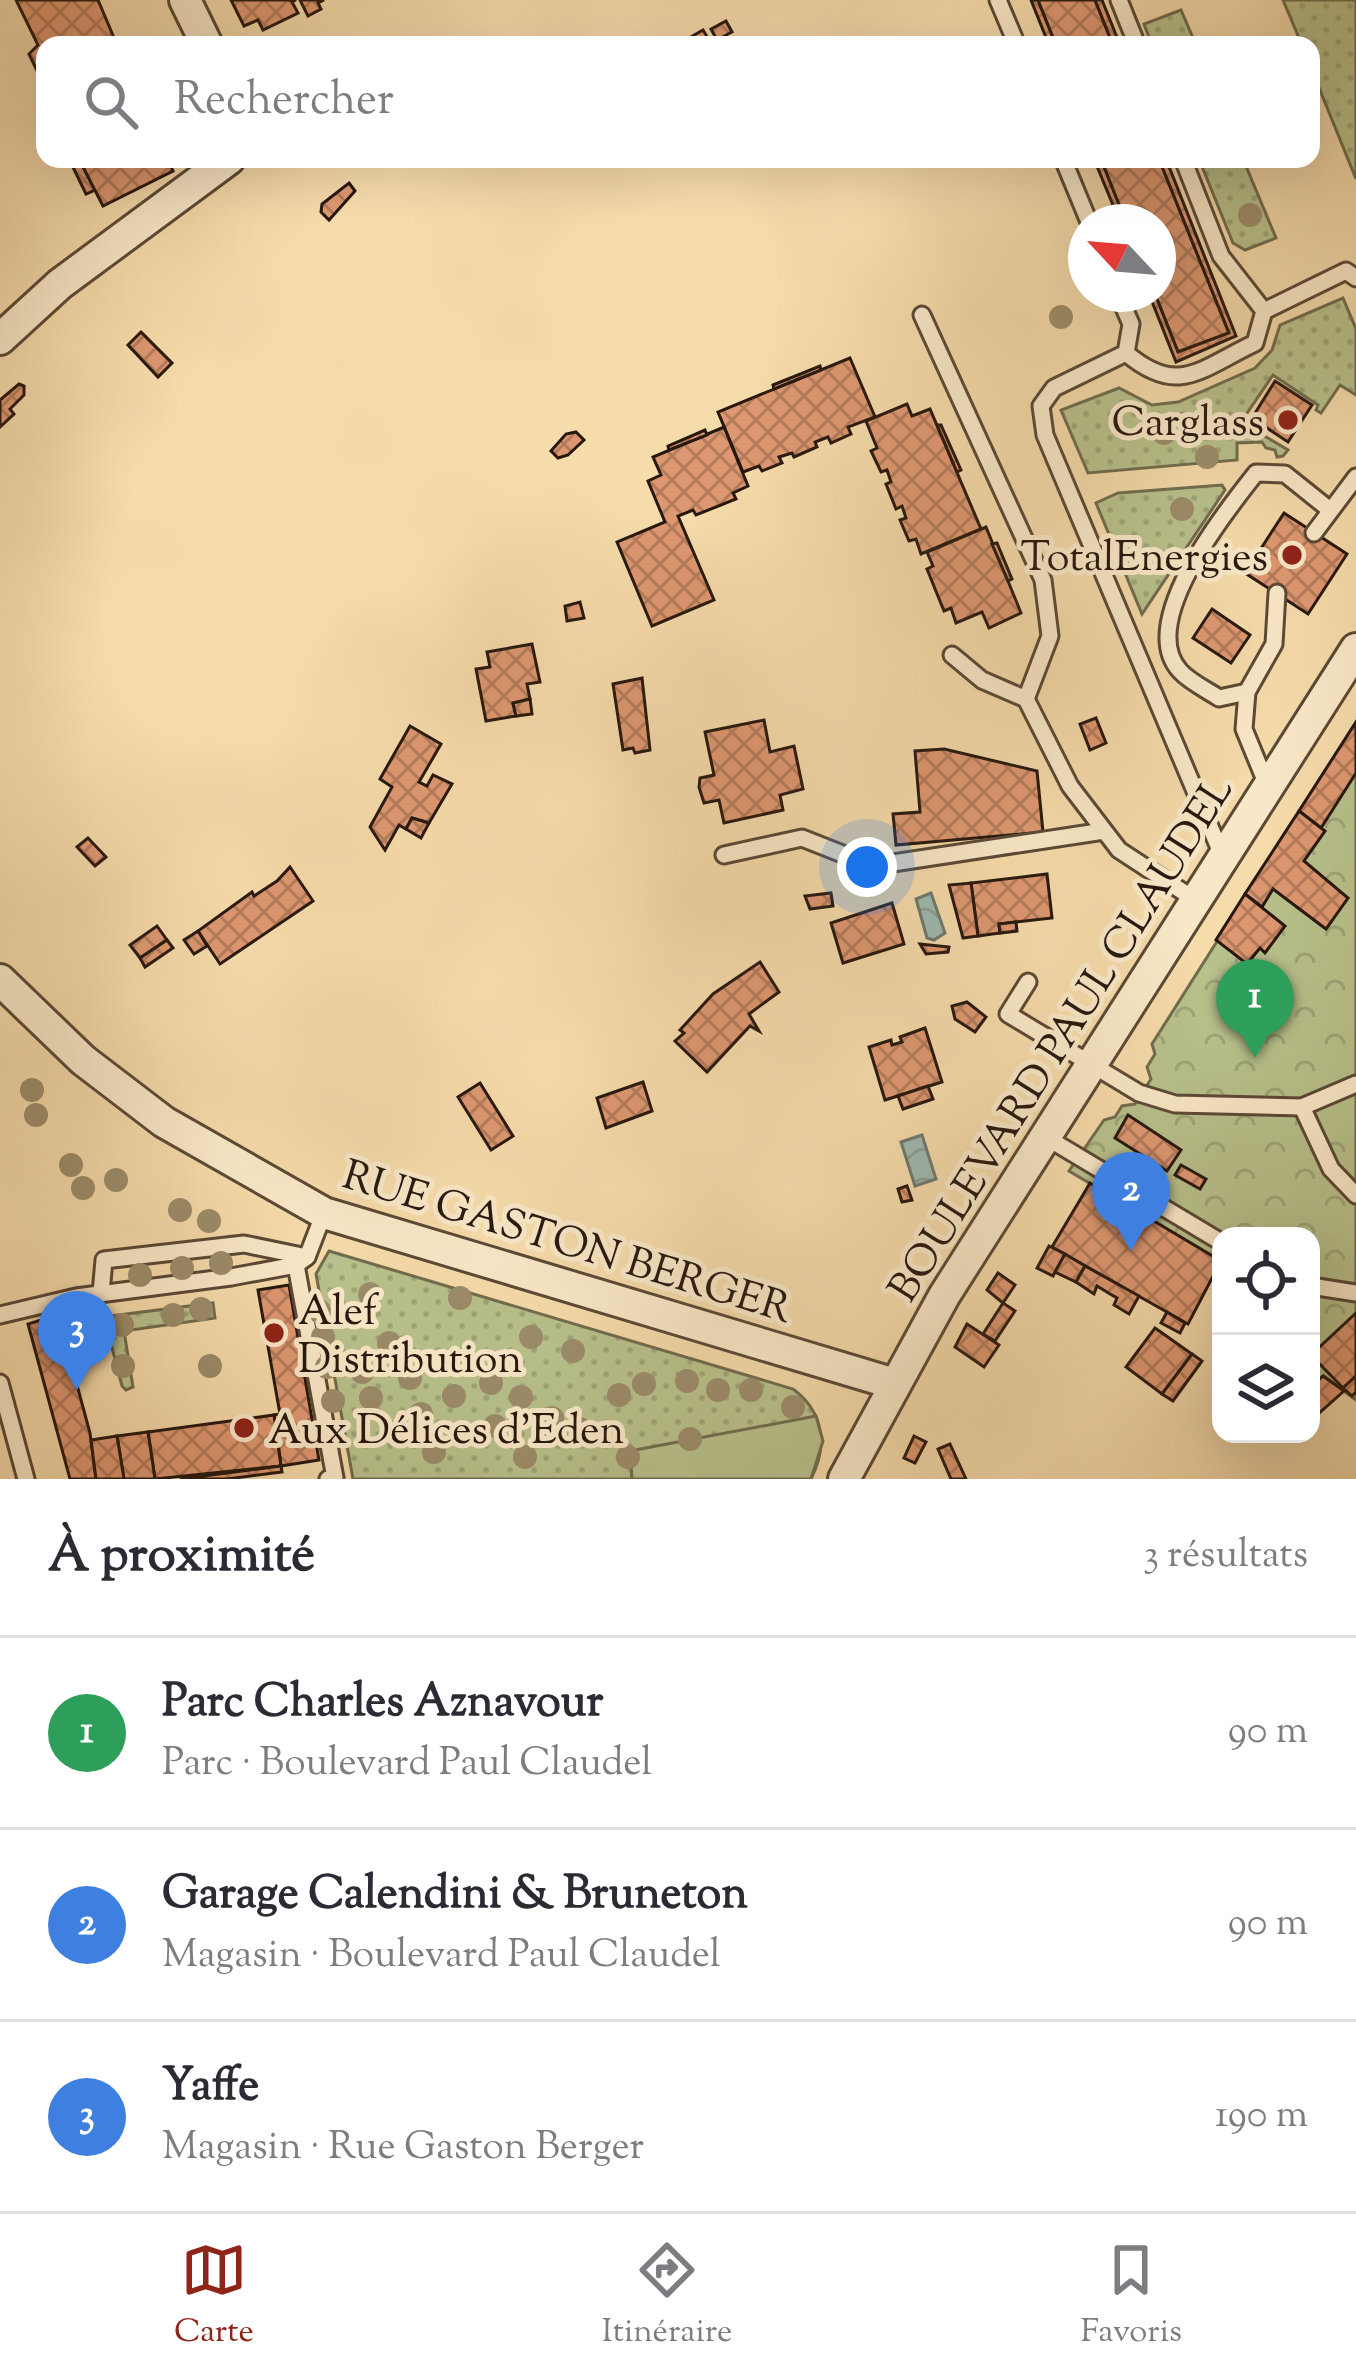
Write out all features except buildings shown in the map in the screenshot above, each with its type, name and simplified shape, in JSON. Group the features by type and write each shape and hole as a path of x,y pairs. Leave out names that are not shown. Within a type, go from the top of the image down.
{"street":[{"path":"185,0 203,36"},
{"path":"0,339 60,284 217,168"},
{"name":"BOULEVARD PAUL CLAUDEL","path":"844,1479 944,1296 1356,649"},
{"name":"RUE GASTON BERGER","path":"0,980 83,1060 164,1122 324,1213 895,1384"}],"lane":[{"path":"998,0 1013,36"},
{"path":"1119,0 1133,36"},
{"path":"1067,168 1082,204"},
{"path":"1187,168 1221,256 1264,311"},
{"path":"1126,353 1150,374 1179,379 1255,344 1264,311 1346,271 1356,278"},
{"path":"1126,312 1131,325 1126,353"},
{"path":"922,315 1043,580 1050,636 1026,699"},
{"path":"1126,353 1054,388 1041,406 1045,435 1222,855"},
{"path":"1247,692 1219,698 1177,669 1165,623 1183,579 1256,473 1285,474 1330,510"},
{"path":"1315,533 1356,478"},
{"path":"1268,785 1244,729 1247,692 1274,644 1276,593"},
{"path":"952,655 982,680 1026,699 1070,786 1119,850 1194,899"},
{"path":"724,855 802,838 873,866 1104,831"},
{"path":"1028,982 1008,1014 1138,1093 1175,1104 1302,1107 1356,1084"},
{"path":"1302,1107 1331,1169 1356,1195"},
{"path":"1044,1136 1212,1236"},
{"path":"324,1213 302,1261 335,1478 328,1479"},
{"path":"101,1293 104,1260 244,1244 302,1261"},
{"path":"0,1316 101,1293 231,1277 302,1261"},
{"path":"1320,1287 1356,1293"},
{"path":"0,1383 26,1479"}],"green space":[{"path":"1283,0 1356,0 1356,179 1320,90 1320,36 1298,36"},
{"path":"1181,10 1192,36 1149,36 1144,24"},
{"path":"1203,168 1247,168 1276,238 1245,250 1233,243"},
{"path":"1343,298 1356,329 1356,395 1340,385 1321,413 1316,410 1318,405 1273,375 1241,422 1288,450 1283,456 1277,457 1262,442 1237,443 1237,460 1088,473 1061,410 1119,388 1152,405 1178,402 1255,368 1272,350 1280,325"},
{"path":"1222,485 1225,490 1142,614 1096,503 1118,493"},
{"path":"1356,722 1356,1400 1324,1376 1320,1379 1320,1227 1212,1227 1212,1256 1069,1171 1104,1120 1115,1117 1122,1106 1135,1104 1151,1079 1147,1067 1155,1054 1152,1044"},
{"path":"329,1251 793,1389 811,1408 820,1430 820,1454 811,1479 353,1479 316,1274"},
{"path":"213,1303 215,1318 124,1331 133,1387 126,1390 122,1386 106,1325 111,1316"},
{"path":"816,1416 823,1441 811,1479 632,1479 630,1451"}],"water":[{"path":"931,893 945,933 934,940 927,938 916,899"},
{"path":"922,1135 936,1179 915,1186 901,1142"}],"place":[{"name":"Carglass","path":"1288,420"},
{"name":"TotalEnergies","path":"1292,555"},
{"name":"Parc Charles Aznavour","path":"1255,1058"},
{"name":"Garage Calendini & Bruneton","path":"1131,1251"},
{"name":"Alef Distribution","path":"274,1333"},
{"name":"Yaffe","path":"77,1390"},
{"name":"Aux Délices d'Eden","path":"244,1428"}]}
